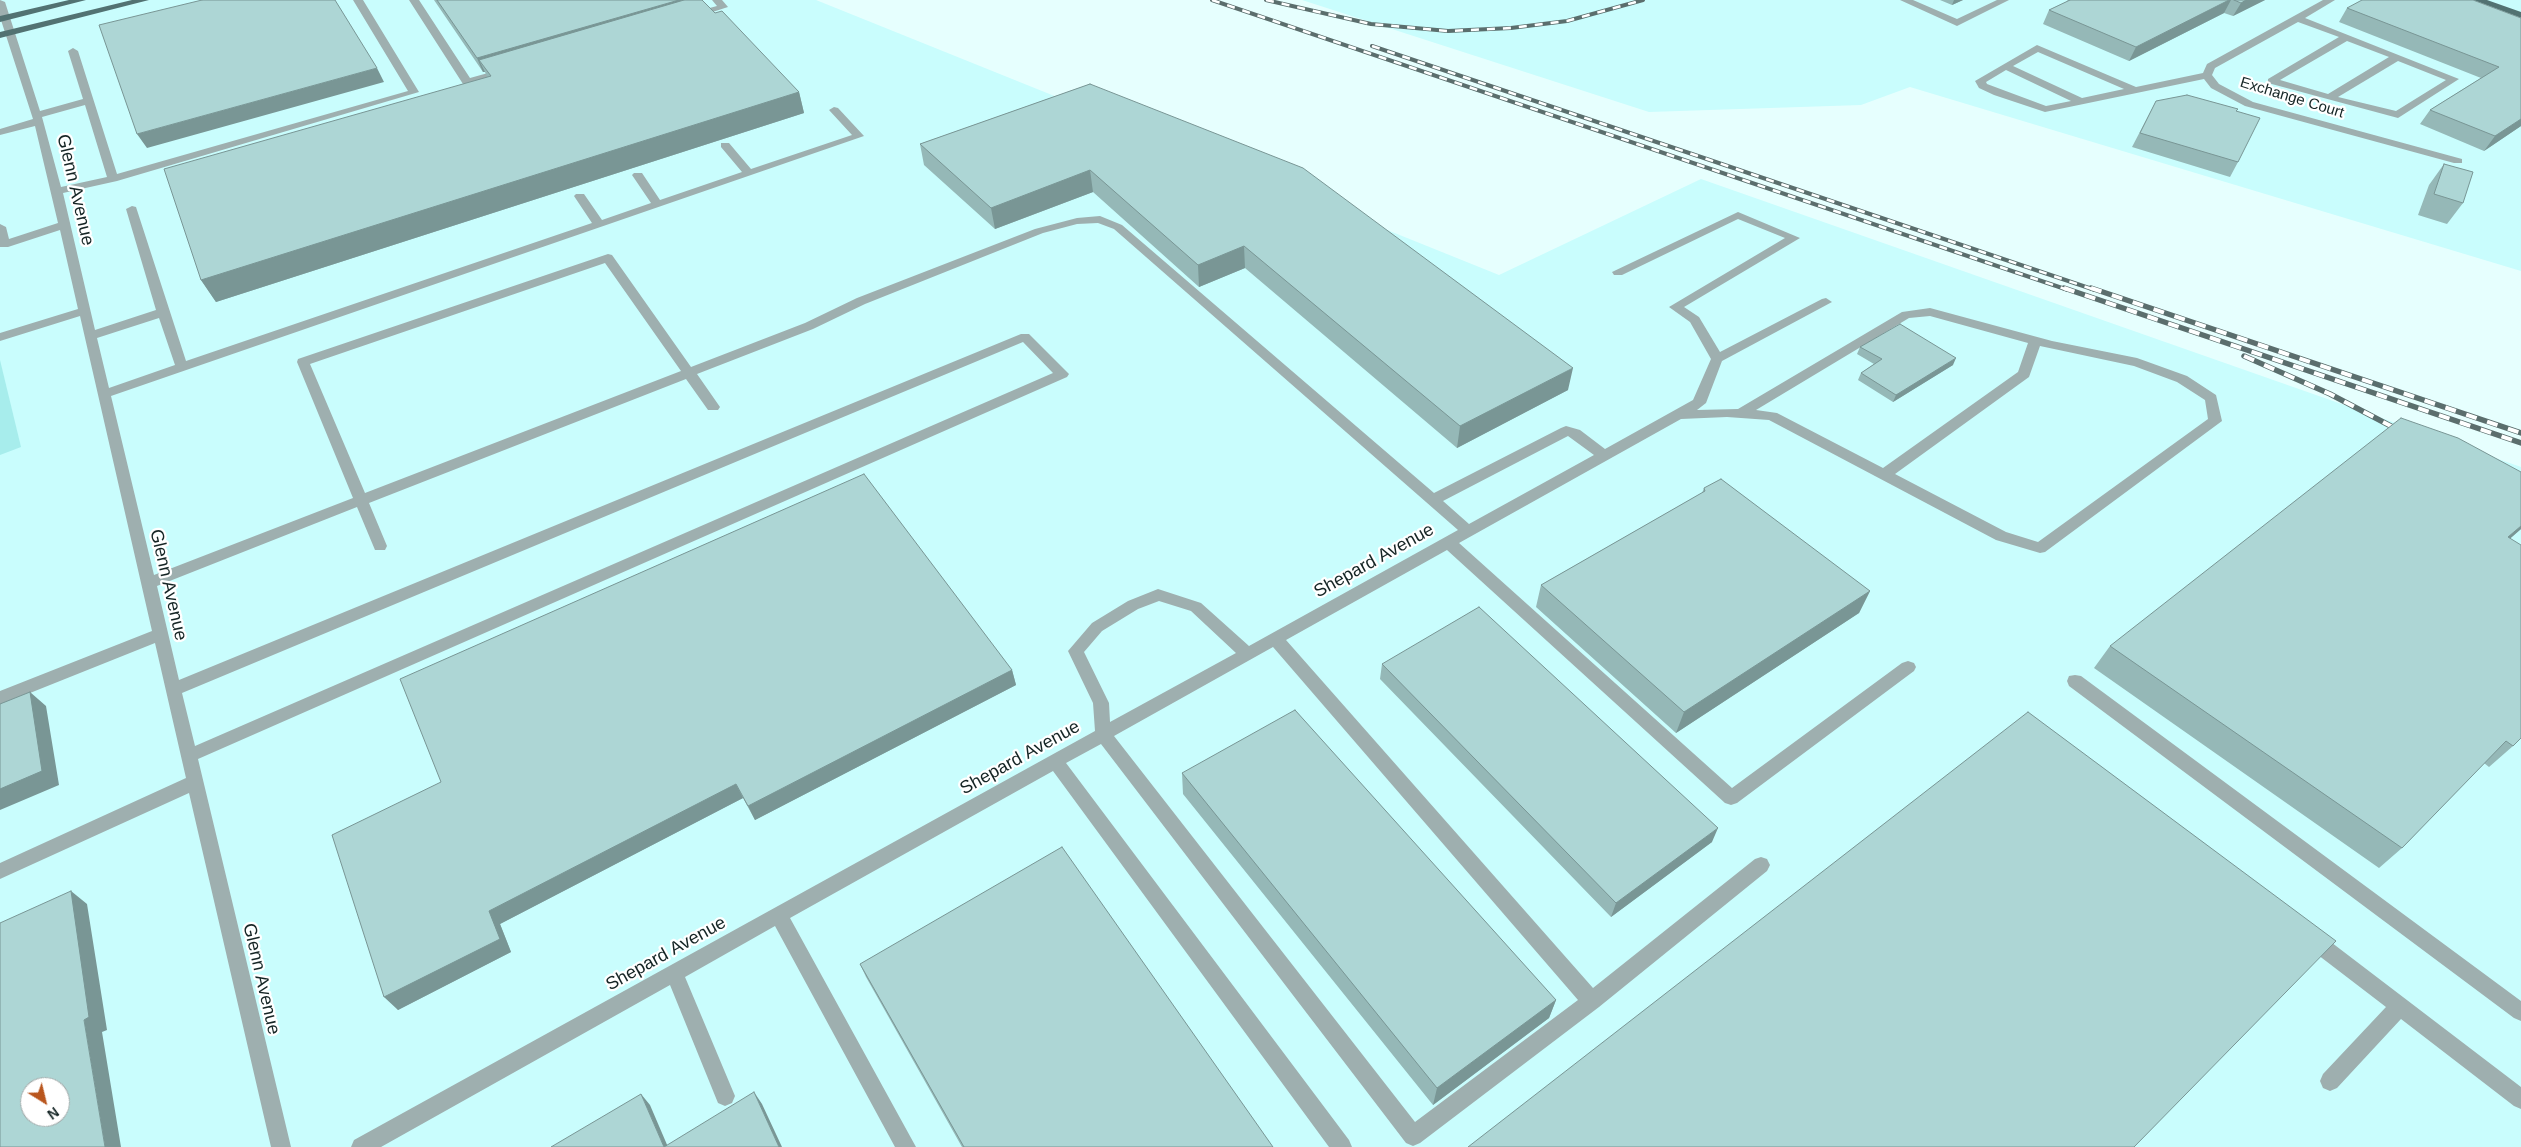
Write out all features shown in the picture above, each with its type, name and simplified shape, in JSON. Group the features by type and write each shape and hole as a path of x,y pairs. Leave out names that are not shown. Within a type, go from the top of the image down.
{"main road":[{"path":"4,26 81,0"},
{"path":"4,26 144,0"},
{"path":"2478,0 2521,15"}],"street":[{"path":"56,191 113,179 414,92 358,0"},
{"path":"414,0 467,82 514,68"},
{"path":"685,18 723,7 716,0"},
{"path":"1905,0 1957,23 2004,0"},
{"name":"Exchange Court","path":"2330,0 2211,66 2207,75 2215,86 2249,104 2458,161"},
{"name":"Glenn Avenue","path":"1,1 4,26 38,118 56,191 281,1147"},
{"path":"2298,18 2454,79 2398,114 2329,98 2272,81 2346,37"},
{"path":"2134,90 2037,48 1980,82 1983,86 2045,109 2207,75"},
{"path":"73,51 113,179"},
{"path":"2329,98 2397,57"},
{"path":"2005,66 2080,102"},
{"path":"0,132 89,102"},
{"path":"104,394 859,136 834,110"},
{"path":"725,145 748,174"},
{"path":"638,175 658,205"},
{"path":"580,196 599,225"},
{"path":"132,209 163,312 182,367"},
{"path":"1618,272 1738,215 1794,238 1675,307 1695,320 1717,359 1826,302"},
{"path":"148,583 809,326 861,301 1039,232 1077,221 1100,219 1118,227 1468,531"},
{"path":"0,227 4,244 64,225"},
{"path":"380,546 302,362 608,258 713,407"},
{"path":"0,337 84,311"},
{"path":"90,336 163,312"},
{"path":"1678,415 1740,414 1772,416 2001,536 2040,548 2215,421 2211,398 2182,379 2137,362 2035,341 1930,312 1906,316 1740,414"},
{"path":"174,690 1025,337 1062,374 189,756"},
{"path":"1884,475 2024,374 2035,341"},
{"name":"Shepard Avenue","path":"361,1147 1699,403 1717,359"},
{"path":"1432,500 1566,432 1576,433 1604,456"},
{"path":"1448,542 1731,798 1908,668"},
{"path":"1248,654 1196,607 1158,595 1133,605 1097,627 1076,651 1101,703 1103,734 1413,1136 1592,1002 1761,865"},
{"path":"0,698 160,634"},
{"path":"1275,639 1592,1002"},
{"path":"2075,681 2521,1012"},
{"path":"1055,762 1342,1147"},
{"path":"0,871 195,782"},
{"path":"779,915 906,1147"},
{"path":"2298,928 2521,1099"},
{"path":"674,973 725,1096"},
{"path":"2330,1081 2400,1006"}],"shaded area":[{"path":"0,0 816,0 1499,275 1701,179 2521,467 2521,1147 0,1147"},
{"path":"1302,0 2521,0 2521,271 1910,87 1861,105 1649,112"},
{"path":"0,360 21,447 0,455"}],"building":[{"path":"202,0 335,0 377,68 137,134 99,25"},
{"path":"437,0 679,0 477,58"},
{"path":"684,0 702,0 715,13 722,11 799,92 201,280 164,169 491,76 479,60"},
{"path":"2070,0 2229,0 2136,47 2049,10"},
{"path":"2234,0 2246,0 2241,3"},
{"path":"2362,0 2473,0 2521,18 2521,119 2495,136 2430,110 2499,67 2347,8"},
{"path":"1090,84 1303,168 1573,368 1460,426 1244,246 1198,265 1090,170 991,208 920,144"},
{"path":"2187,95 2238,109 2236,111 2260,118 2238,162 2140,133 2156,101"},
{"path":"2444,164 2473,172 2463,203 2434,194"},
{"path":"1900,324 1956,358 1896,395 1861,373 1882,359 1860,347"},
{"path":"2401,418 2458,438 2521,472 2521,526 2508,537 2521,545 2521,738 2513,746 2506,741 2402,848 2110,646"},
{"path":"864,474 1012,670 748,806 736,784 489,911 500,939 384,997 332,835 441,782 400,679"},
{"path":"1721,479 1870,591 1684,712 1541,585 1705,491 1704,488"},
{"path":"1479,607 1718,828 1616,903 1382,664"},
{"path":"30,692 42,771 0,789 0,704"},
{"path":"1295,710 1556,1000 1437,1088 1182,773"},
{"path":"2028,712 2336,941 2134,1147 1468,1147"},
{"path":"1062,847 1273,1147 964,1147 860,964"},
{"path":"71,891 89,1017 84,1020 105,1147 0,1147 0,923"},
{"path":"754,1092 779,1147 664,1147"},
{"path":"641,1094 664,1147 551,1147"}],"railway":[{"path":"1212,0 2068,290"},
{"path":"1266,0 1371,24 1448,31 1511,28 1567,21 1643,0"},
{"path":"1372,46 2095,290"},
{"path":"2064,288 2521,443"},
{"path":"2091,288 2521,433"},
{"path":"2244,356 2330,394 2404,433"}]}
